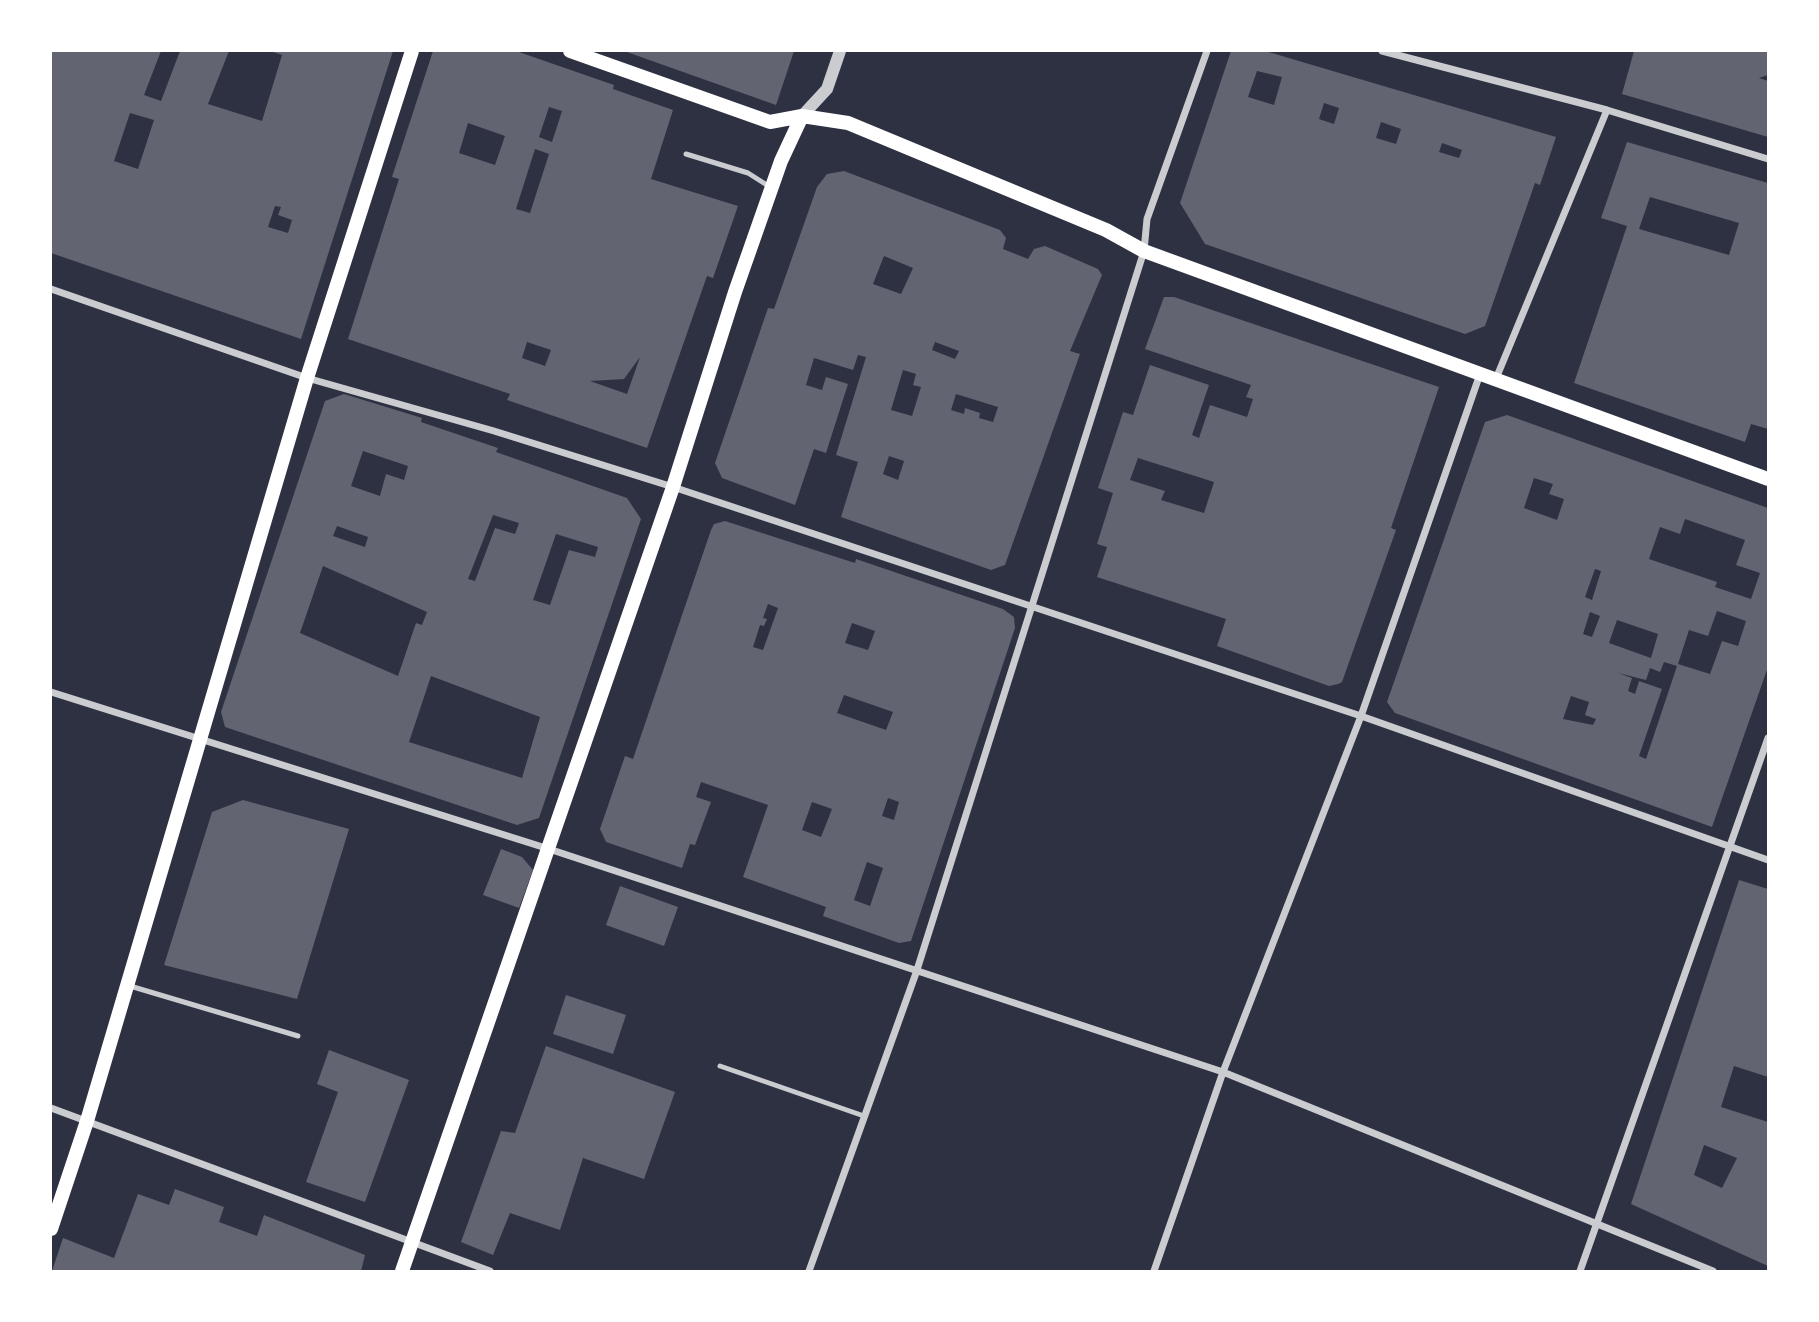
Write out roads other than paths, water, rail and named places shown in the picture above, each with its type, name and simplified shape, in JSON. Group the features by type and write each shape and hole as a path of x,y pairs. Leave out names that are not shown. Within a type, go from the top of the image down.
{"main road":[{"path":"51,1230 87,1121 307,378 412,51"},
{"path":"570,51 771,122 802,116 848,123 1106,230 1144,251 1768,479"},
{"path":"401,1271 550,849 673,488 771,188 802,116"}],"street":[{"path":"802,116 827,89 840,51"},
{"path":"809,1271 916,973 1144,251 1147,219 1207,51"},
{"path":"1382,51 1607,110 1768,159"},
{"path":"1495,381 1607,110"},
{"path":"51,289 307,378 494,431 673,488 1361,716 1768,860"},
{"path":"1154,1271 1223,1072 1361,716 1480,374"},
{"path":"51,692 550,849 916,973 1223,1072 1713,1271"},
{"path":"1580,1271 1768,738"},
{"path":"51,1108 411,1244 491,1271"}],"lane":[{"path":"685,154 748,173 771,188"},
{"path":"127,985 298,1035"},
{"path":"720,1066 864,1116"}]}
